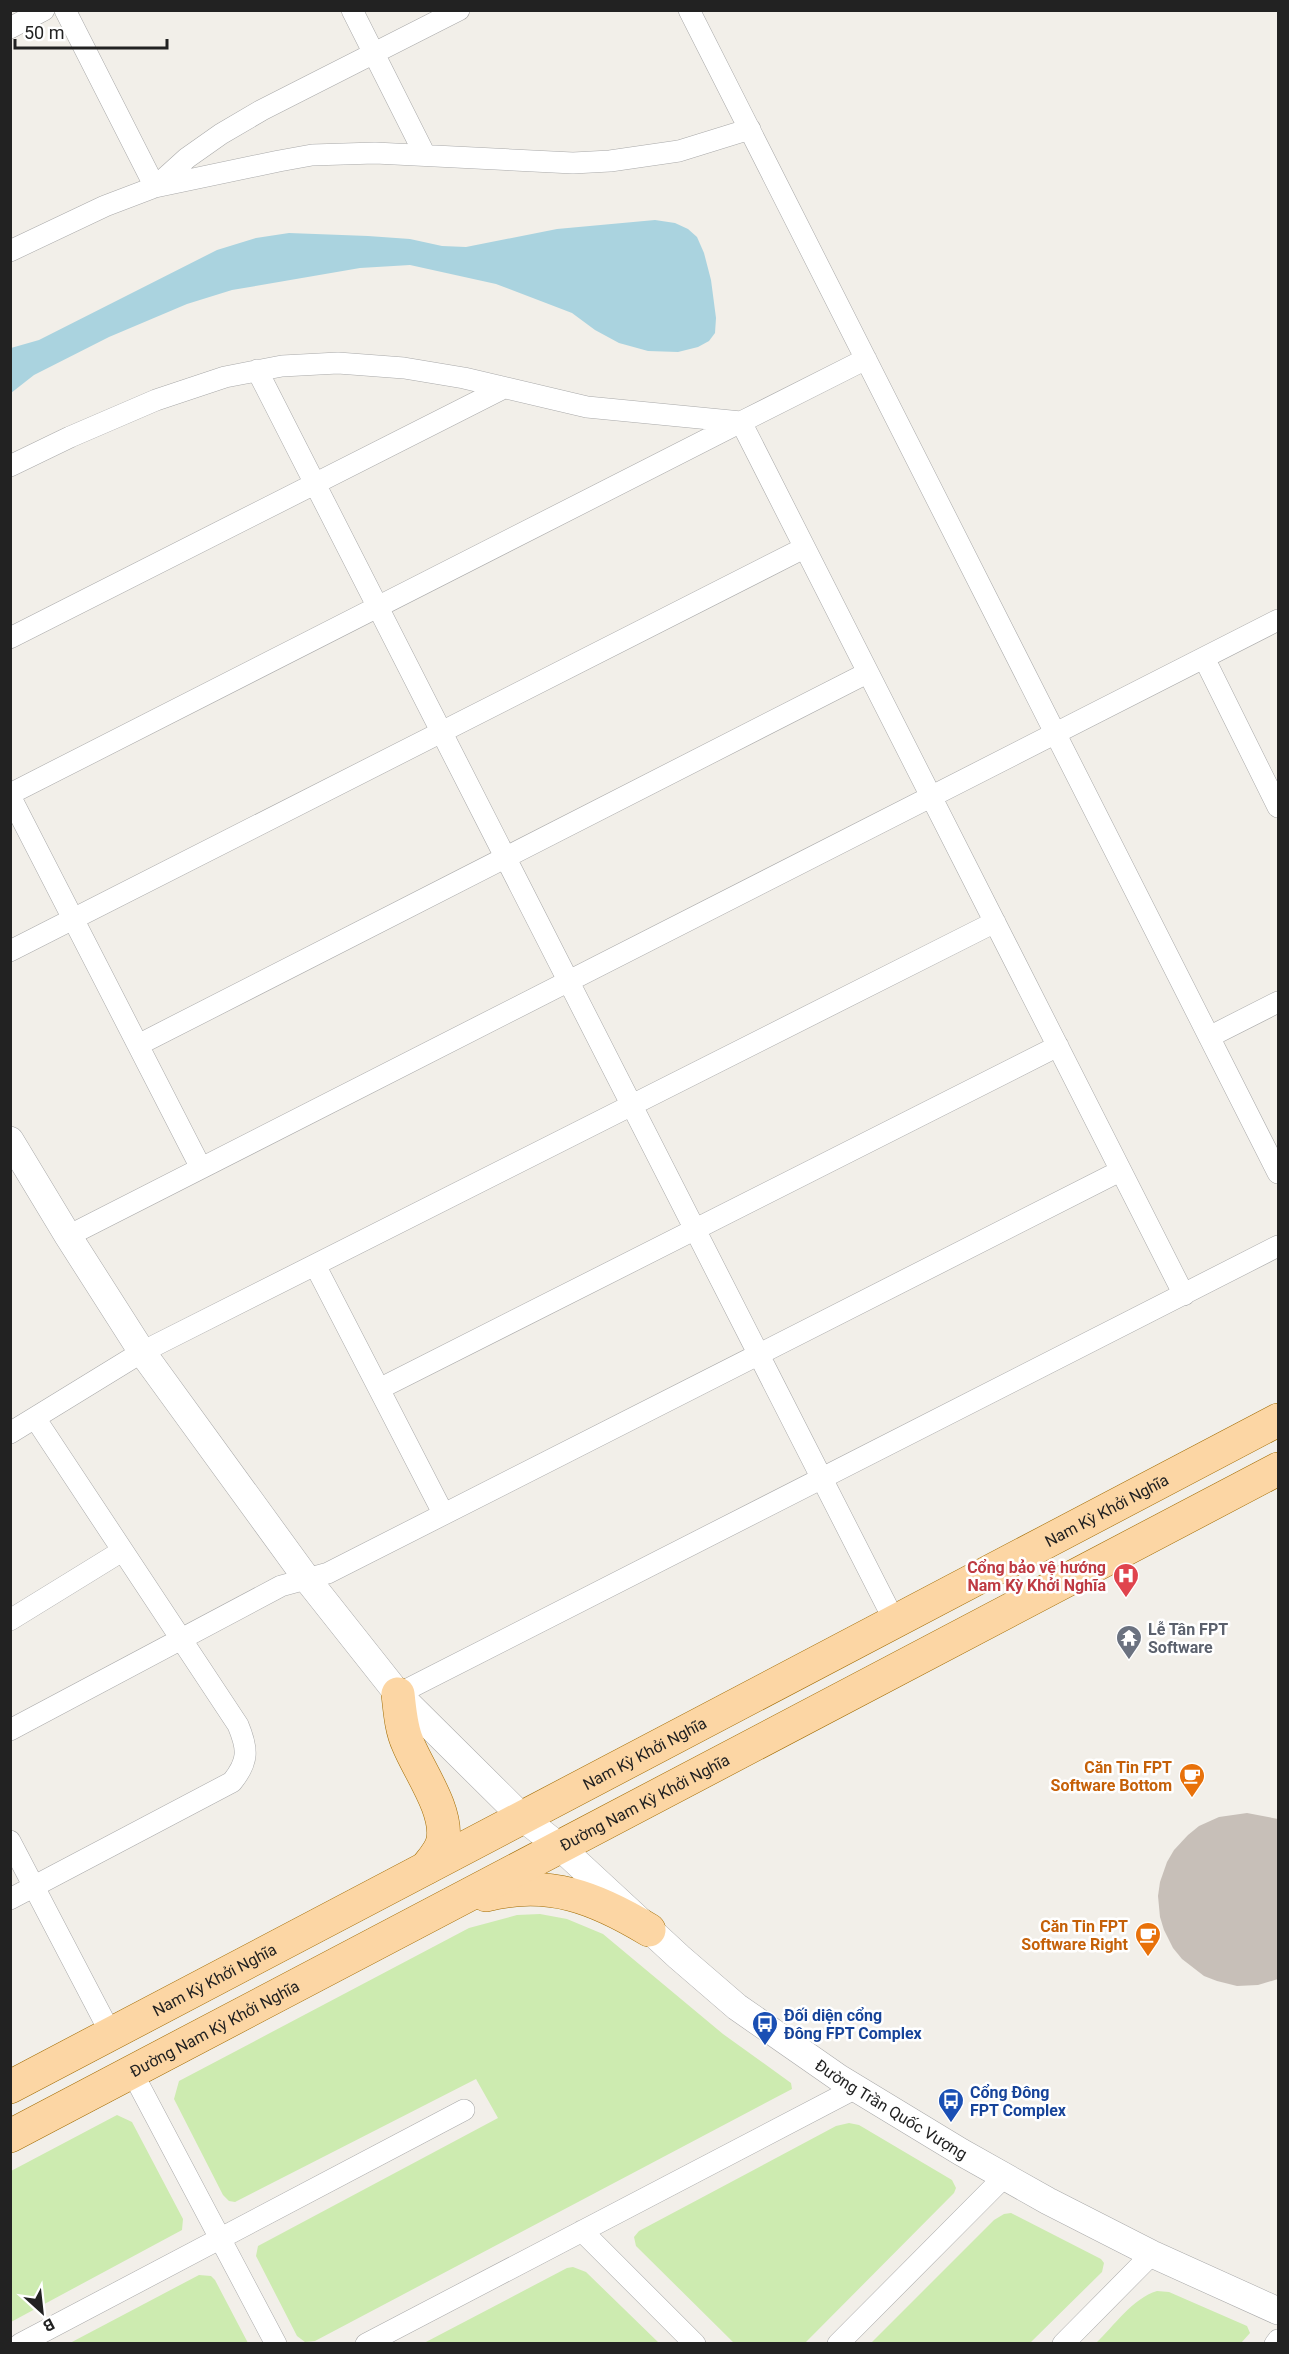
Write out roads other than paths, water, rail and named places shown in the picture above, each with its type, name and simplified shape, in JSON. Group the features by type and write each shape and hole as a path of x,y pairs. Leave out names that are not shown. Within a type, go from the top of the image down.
{"main road":[{"name":"Nam Kỳ Khởi Nghĩa","path":"10,2087 1278,1420"},
{"name":"Đường Nam Kỳ Khởi Nghĩa","path":"10,2136 1278,1469"},
{"path":"398,1694 407,1743 441,1814 444,1829 437,1855 426,1868"},
{"path":"453,1904 516,1889 557,1891 614,1909 649,1930"}],"street":[{"path":"10,28 45,10"},
{"path":"65,10 154,187"},
{"path":"352,10 425,155"},
{"path":"154,187 187,158 221,134 262,110 459,10"},
{"path":"689,10 1278,1173"},
{"path":"10,251 105,206 154,187 312,155 375,153 573,163 610,161 679,151 750,129"},
{"path":"201,1168 10,795 866,359"},
{"path":"10,466 156,400 225,377 257,370 309,364 373,365 433,372 587,407 741,422"},
{"path":"257,370 895,1622"},
{"path":"10,638 504,388"},
{"path":"741,422 1184,1294"},
{"path":"10,951 804,548"},
{"path":"68,1236 1278,620"},
{"path":"1204,658 1278,807"},
{"path":"138,1045 867,673"},
{"path":"10,1433 142,1352 995,922"},
{"path":"1209,1037 1278,1002"},
{"path":"380,1389 1058,1046"},
{"name":"Đường Trần Quốc Vượng","path":"10,1140 142,1352 307,1579 398,1694 523,1818 560,1847 649,1930 737,2007 856,2088 1004,2177 1152,2254 1278,2311"},
{"path":"10,1730 281,1586 328,1573 1120,1170"},
{"path":"398,1694 1278,1246"},
{"path":"315,1265 443,1513"},
{"path":"10,1899 218,1791 232,1782 242,1769 246,1754 245,1740 238,1725 34,1418"},
{"path":"10,1620 122,1551"},
{"path":"10,1841 111,2034"},
{"path":"132,2072 276,2343"},
{"path":"366,2343 856,2088"},
{"path":"20,2343 464,2110"},
{"path":"838,2343 1004,2177"},
{"path":"582,2231 695,2343"},
{"path":"1063,2343 1152,2254"},
{"path":"1275,2343 1278,2340"}],"water":[{"path":"655,220 675,223 688,229 697,237 704,253 711,280 716,318 715,333 709,341 698,347 678,352 648,351 619,343 595,330 572,313 496,284 410,265 360,268 232,290 187,304 109,337 34,375 11,393 11,348 39,340 217,250 256,238 289,233 368,236 466,247 557,229"}],"place":[{"name":"Cổng bảo vệ hướng Nam Kỳ Khởi Nghĩa","path":"1126,1599"},
{"name":"Lễ Tân FPT Software","path":"1129,1661"},
{"name":"Căn Tin FPT Software Bottom","path":"1192,1799"},
{"name":"Căn Tin FPT Software Right","path":"1148,1958"},
{"name":"Đối diện cổng Đông FPT Complex","path":"765,2047"},
{"name":"Cổng Đông FPT Complex","path":"951,2124"}]}
